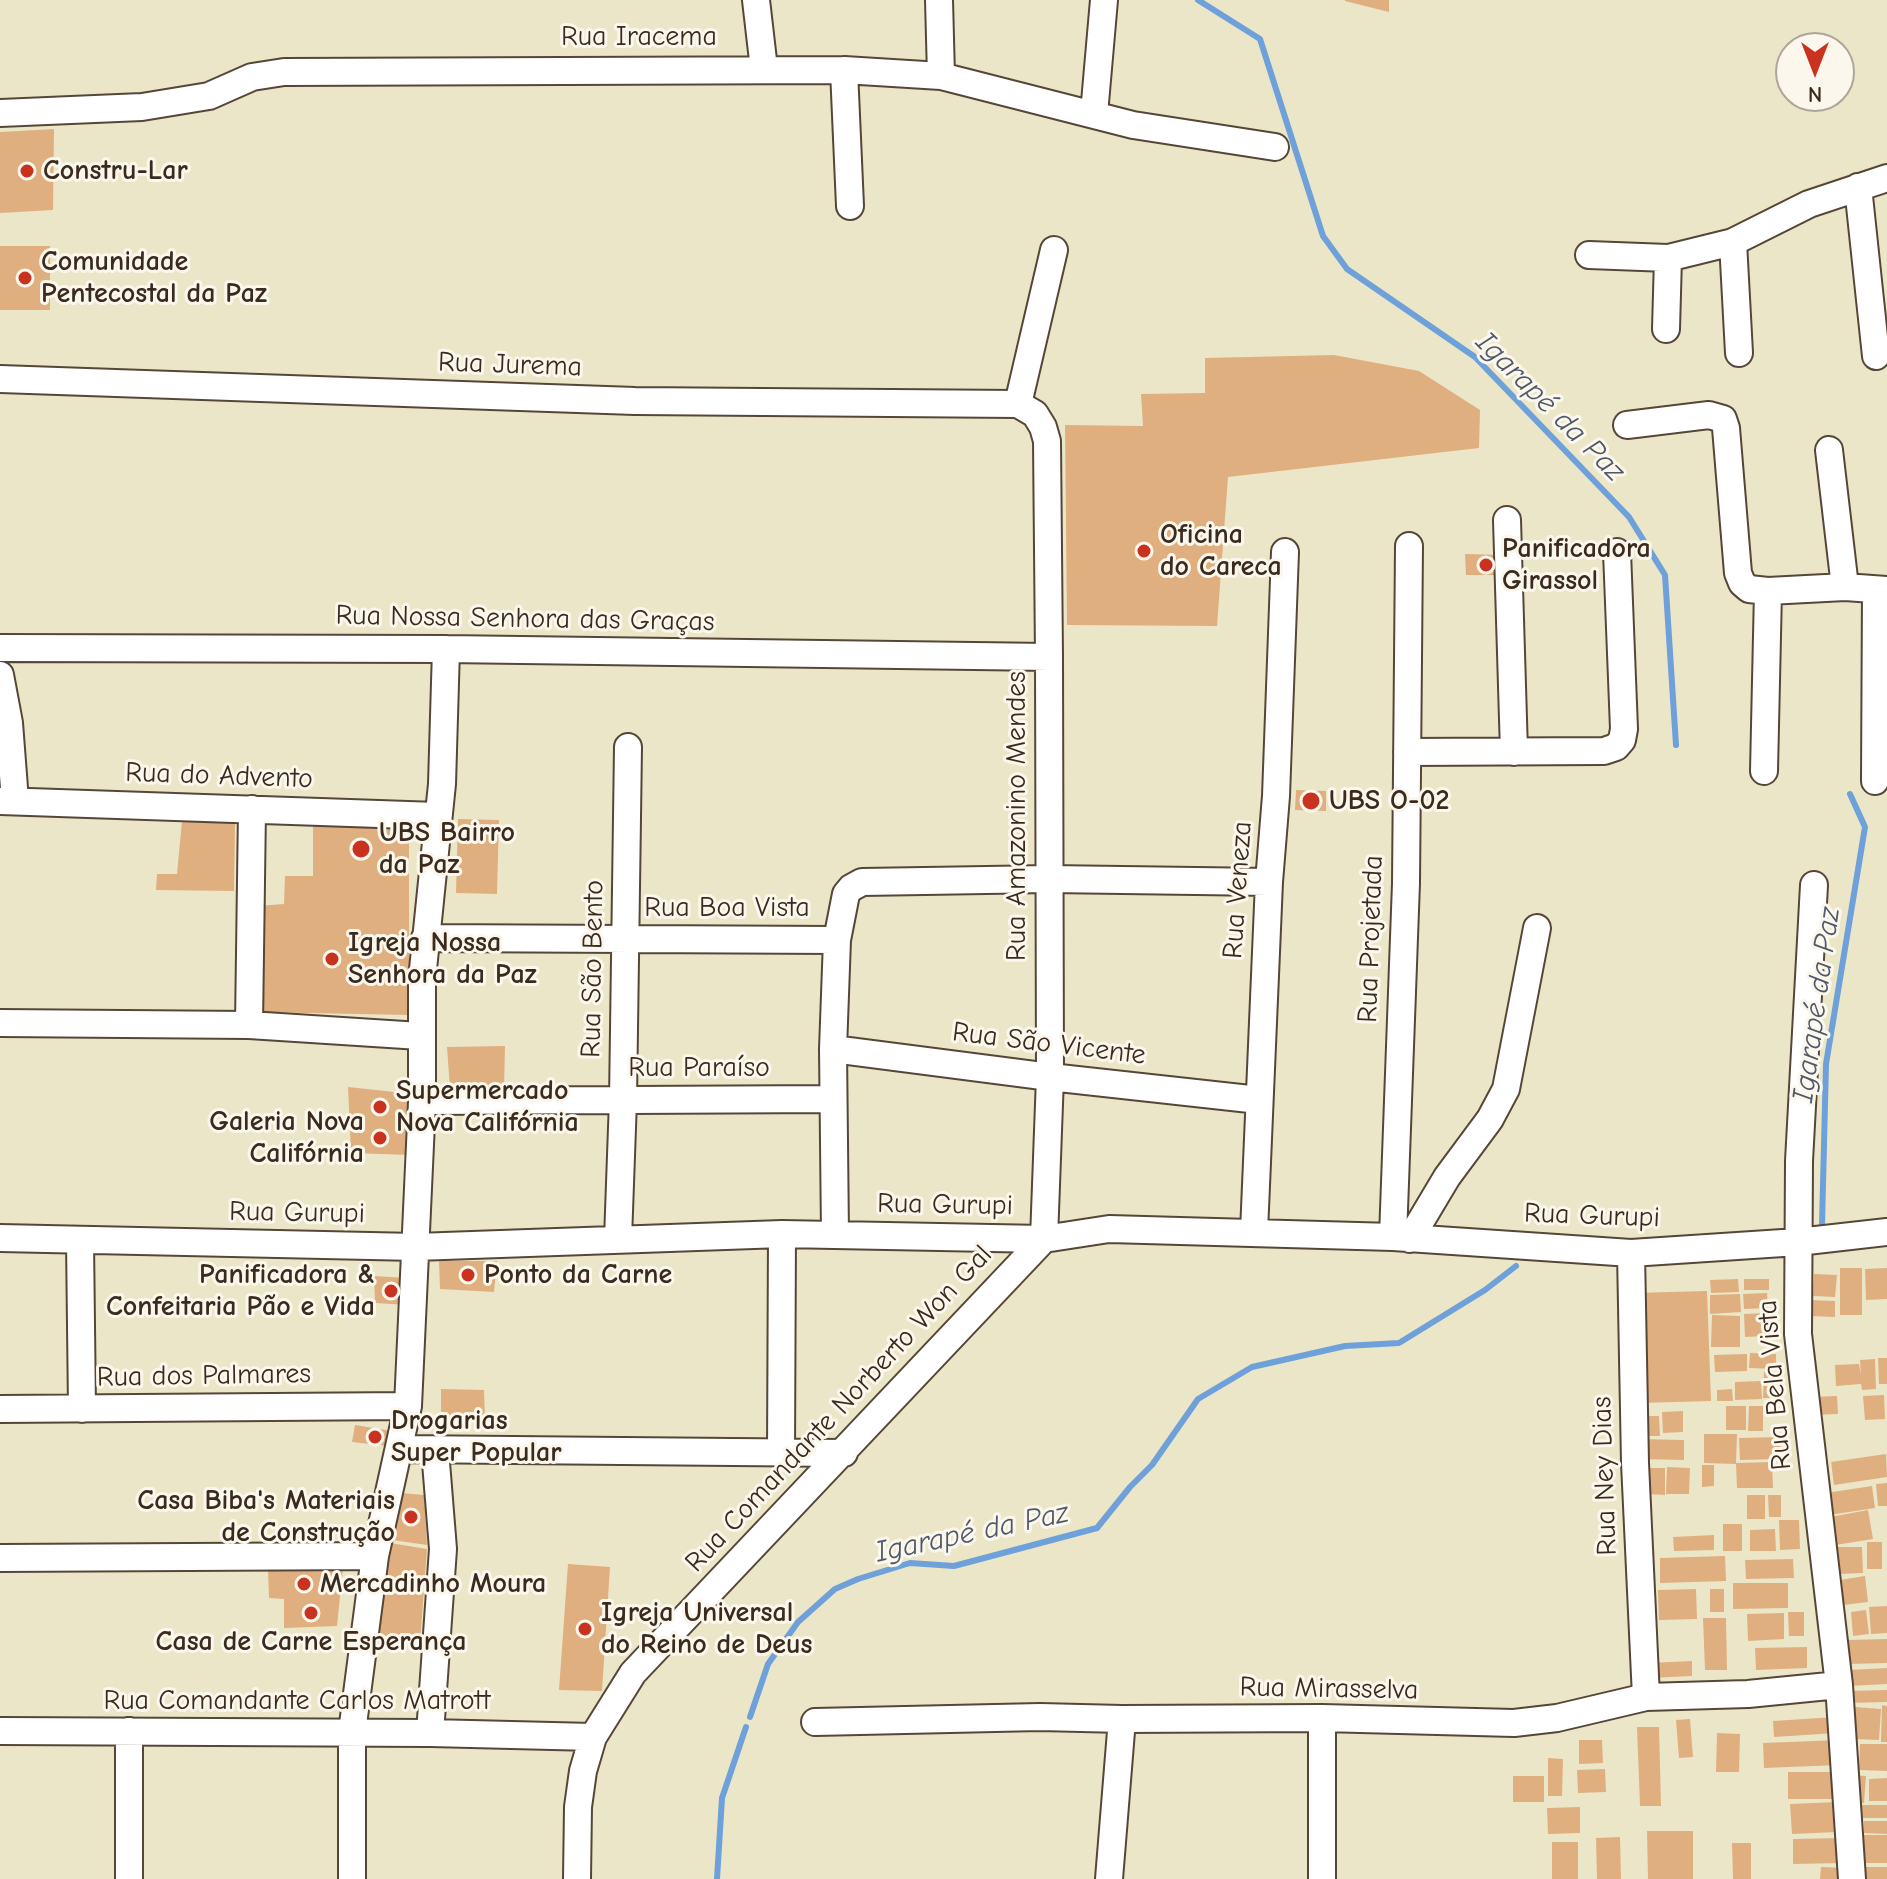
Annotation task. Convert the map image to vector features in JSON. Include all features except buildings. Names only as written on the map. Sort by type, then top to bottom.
[{"type":"street","points":[[756,0],[764,69]]},
{"type":"street","points":[[939,0],[941,76]]},
{"type":"street","points":[[1094,114],[1104,0]]},
{"type":"street","points":[[844,70],[850,206]]},
{"type":"street","name":"Rua Iracema","points":[[0,113],[142,107],[209,96],[252,77],[284,72],[844,70],[941,76],[1133,125],[1275,147]]},
{"type":"street","points":[[1589,255],[1668,258],[1733,242],[1809,204],[1887,178]]},
{"type":"street","points":[[1858,187],[1876,356]]},
{"type":"street","points":[[1733,242],[1739,353]]},
{"type":"street","points":[[1021,393],[1054,250]]},
{"type":"street","points":[[1666,329],[1668,258]]},
{"type":"street","name":"Rua Jurema","points":[[0,379],[635,401],[1021,393]]},
{"type":"street","name":"Rua Amazonino Mendes","points":[[1021,393],[1043,427],[1047,441],[1050,1077],[1044,1239]]},
{"type":"street","points":[[1627,425],[1709,415],[1723,419],[1738,573],[1749,589],[1845,587],[1882,590],[1875,781]]},
{"type":"street","points":[[1829,450],[1845,587]]},
{"type":"street","points":[[1507,520],[1514,752]]},
{"type":"street","name":"Rua Projetada","points":[[1402,1238],[1409,546]]},
{"type":"street","name":"Rua Veneza","points":[[1254,1232],[1285,552]]},
{"type":"street","points":[[1407,752],[1604,751],[1616,747],[1622,740],[1624,729],[1617,552]]},
{"type":"street","points":[[1764,771],[1768,591]]},
{"type":"street","name":"Rua Nossa Senhora das Graças","points":[[0,648],[446,649],[1049,657]]},
{"type":"street","points":[[352,1879],[352,1732],[375,1556],[401,1449],[408,1406],[422,1101],[420,1036],[425,938],[442,784],[446,649]]},
{"type":"street","points":[[0,675],[9,723],[7,801]]},
{"type":"street","name":"Rua São Bento","points":[[618,1239],[628,747]]},
{"type":"street","name":"Rua do Advento","points":[[7,801],[437,816]]},
{"type":"street","points":[[249,1025],[252,809]]},
{"type":"street","points":[[835,1235],[833,1049],[837,940],[846,894],[851,888],[862,882],[1049,879],[1269,882]]},
{"type":"street","name":"Rua Bela Vista","points":[[1814,885],[1799,1146],[1798,1334],[1839,1685],[1852,1879]]},
{"type":"street","points":[[1402,1238],[1490,1119],[1506,1089],[1537,928]]},
{"type":"street","name":"Rua Boa Vista","points":[[425,938],[837,940]]},
{"type":"street","points":[[0,1023],[249,1025],[420,1036]]},
{"type":"street","name":"Rua São Vicente","points":[[833,1049],[1259,1100]]},
{"type":"street","name":"Rua Paraíso","points":[[422,1101],[833,1099]]},
{"type":"street","name":"Rua Gurupi","points":[[0,1238],[416,1247],[782,1234],[1044,1239],[1109,1229],[1402,1238],[1631,1253],[1798,1242],[1887,1232]]},
{"type":"street","points":[[781,1454],[782,1234]]},
{"type":"street","name":"Rua Comandante Norberto Won Gal","points":[[577,1879],[578,1807],[583,1771],[593,1737],[633,1673],[1044,1239]]},
{"type":"street","points":[[80,1241],[82,1409]]},
{"type":"street","name":"Rua Ney Dias","points":[[1631,1253],[1635,1463],[1646,1697]]},
{"type":"street","name":"Rua dos Palmares","points":[[0,1409],[408,1406]]},
{"type":"street","points":[[401,1449],[844,1453]]},
{"type":"street","points":[[430,1733],[443,1549],[435,1450]]},
{"type":"street","points":[[0,1558],[375,1556]]},
{"type":"street","name":"Rua Mirasselva","points":[[815,1722],[1040,1717],[1322,1718],[1514,1723],[1557,1718],[1646,1697],[1748,1694],[1839,1685]]},
{"type":"street","points":[[1322,1718],[1322,1879]]},
{"type":"street","points":[[1109,1879],[1122,1719]]},
{"type":"street","name":"Rua Comandante Carlos Matrott","points":[[0,1731],[352,1732],[593,1737]]},
{"type":"street","points":[[129,1731],[129,1879]]},
{"type":"waterway","name":"Igarapé da Paz","points":[[1198,0],[1260,39],[1323,236],[1347,269],[1475,357],[1629,517],[1665,575],[1676,745]]},
{"type":"waterway","name":"Igarapé da Paz","points":[[1822,1225],[1826,1064],[1865,827],[1850,794]]},
{"type":"waterway","name":"Igarapé da Paz","points":[[750,1717],[768,1664],[798,1622],[835,1589],[910,1563],[954,1566],[1097,1528],[1152,1465],[1198,1399],[1252,1367],[1345,1346],[1399,1343],[1485,1290],[1516,1266]]},
{"type":"waterway","name":"Igarapé da Paz","points":[[717,1879],[722,1798],[746,1727]]},
{"type":"place","name":"Constru-Lar","points":[[27,171]]},
{"type":"place","name":"Comunidade Pentecostal da Paz","points":[[25,278]]},
{"type":"place","name":"Oficina do Careca","points":[[1144,551]]},
{"type":"place","name":"Panificadora Girassol","points":[[1486,565]]},
{"type":"place","name":"UBS O-02","points":[[1311,801]]},
{"type":"place","name":"UBS Bairro da Paz","points":[[361,849]]},
{"type":"place","name":"Igreja Nossa Senhora da Paz","points":[[332,959]]},
{"type":"place","name":"Supermercado Nova Califórnia","points":[[380,1107]]},
{"type":"place","name":"Galeria Nova Califórnia","points":[[380,1138]]},
{"type":"place","name":"Ponto da Carne","points":[[468,1275]]},
{"type":"place","name":"Panificadora & Confeitaria Pão e Vida","points":[[391,1291]]},
{"type":"place","name":"Drogarias Super Popular","points":[[375,1437]]},
{"type":"place","name":"Casa Biba's Materiais de Construção","points":[[411,1517]]},
{"type":"place","name":"Mercadinho Moura","points":[[304,1584]]},
{"type":"place","name":"Casa de Carne Esperança","points":[[311,1613]]},
{"type":"place","name":"Igreja Universal do Reino de Deus","points":[[585,1629]]}]
